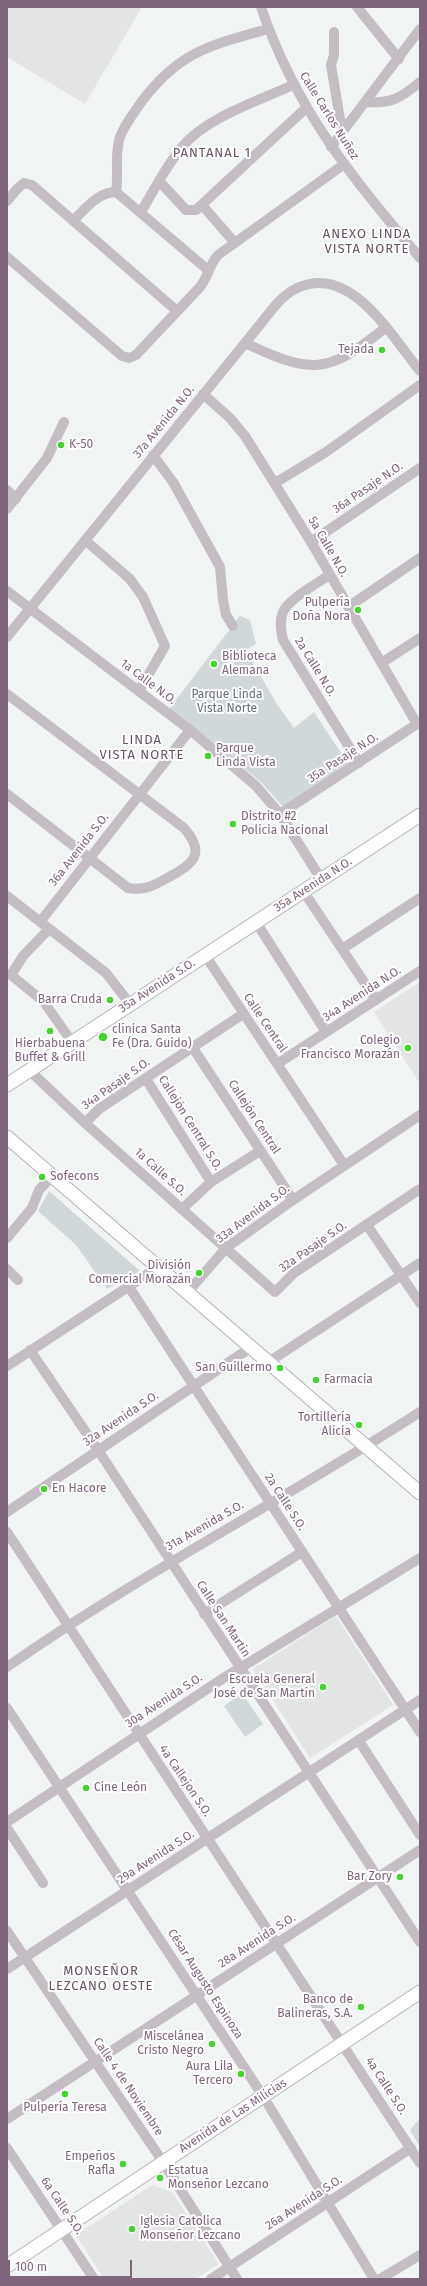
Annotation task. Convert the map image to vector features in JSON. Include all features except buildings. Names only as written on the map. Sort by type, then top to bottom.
[{"type":"main road","name":"35a Avenida N.O.","points":[[205,955],[304,892],[420,815]]},
{"type":"main road","name":"35a Avenida S.O.","points":[[29,1070],[205,955]]},
{"type":"main road","points":[[7,1077],[29,1070]]},
{"type":"main road","points":[[7,1085],[29,1070]]},
{"type":"main road","points":[[8,1138],[267,1363],[420,1493]]},
{"type":"main road","name":"Avenida de Las Milicias","points":[[7,2266],[420,1992]]},
{"type":"street","name":"Calle Carlos Nuñez","points":[[261,7],[268,29],[293,85],[306,108],[343,165],[420,258]]},
{"type":"street","points":[[357,7],[399,59]]},
{"type":"street","points":[[116,192],[116,155],[120,138],[127,122],[151,90],[176,64],[186,57],[224,42],[268,29]]},
{"type":"street","points":[[331,147],[399,59],[420,29]]},
{"type":"street","points":[[334,32],[334,54],[331,65],[340,119],[344,130]]},
{"type":"street","points":[[366,102],[383,104],[393,101],[420,82]]},
{"type":"street","points":[[141,212],[159,181],[182,147],[196,134],[212,122],[293,85]]},
{"type":"street","points":[[159,181],[186,210],[196,210],[306,108]]},
{"type":"street","points":[[7,257],[122,356],[128,358],[136,354],[200,287],[206,279],[208,270],[218,255],[343,165]]},
{"type":"street","points":[[7,201],[16,189],[24,183],[32,185],[177,311]]},
{"type":"street","points":[[73,221],[99,196],[107,192],[116,192],[208,270]]},
{"type":"street","points":[[202,205],[235,243]]},
{"type":"street","name":"37a Avenida N.O.","points":[[7,637],[245,343],[283,298],[296,288],[311,283],[325,283],[341,287],[367,305],[420,372]]},
{"type":"street","points":[[245,343],[275,357],[296,364],[313,366],[346,356],[385,328]]},
{"type":"street","points":[[275,483],[326,452],[420,385]]},
{"type":"street","name":"5a Calle N.O.","points":[[203,394],[230,418],[245,436],[311,542],[348,607],[419,723]]},
{"type":"street","points":[[7,509],[47,458],[64,422]]},
{"type":"street","points":[[153,455],[173,482],[220,566],[226,615],[233,626]]},
{"type":"street","name":"36a Pasaje N.O.","points":[[311,542],[420,468]]},
{"type":"street","points":[[7,490],[16,498]]},
{"type":"street","points":[[85,540],[130,579],[143,597],[165,646],[139,691]]},
{"type":"street","points":[[348,607],[420,558]]},
{"type":"street","name":"2a Calle N.O.","points":[[329,575],[294,600],[283,611],[280,626],[283,640],[359,763]]},
{"type":"street","name":"1a Calle N.O.","points":[[7,591],[190,730],[256,786],[280,814],[321,880]]},
{"type":"street","points":[[383,662],[420,638]]},
{"type":"street","points":[[7,694],[184,828],[193,838],[195,847],[194,860],[187,868],[151,887],[139,890],[128,888],[7,794]]},
{"type":"street","name":"35a Pasaje N.O.","points":[[280,814],[419,723]]},
{"type":"street","name":"36a Avenida S.O.","points":[[40,922],[190,730]]},
{"type":"street","points":[[304,892],[376,1000]]},
{"type":"street","points":[[7,896],[106,974],[130,1004]]},
{"type":"street","points":[[342,949],[420,898]]},
{"type":"street","points":[[256,922],[326,1032]]},
{"type":"street","points":[[49,929],[30,947],[11,974],[44,1002],[72,1042]]},
{"type":"street","name":"Calle Central","points":[[205,955],[344,1165]]},
{"type":"street","name":"34a Avenida N.O.","points":[[277,1064],[420,971]]},
{"type":"street","name":"34a Pasaje S.O.","points":[[85,1123],[99,1109],[243,1014]]},
{"type":"street","name":"Callejón Central","points":[[193,1048],[293,1200]]},
{"type":"street","name":"1a Calle S.O.","points":[[29,1070],[85,1123],[275,1292]]},
{"type":"street","name":"Callejón Central S.O.","points":[[146,1079],[211,1182]]},
{"type":"street","name":"33a Avenida S.O.","points":[[187,1293],[226,1248],[344,1165],[420,1115]]},
{"type":"street","points":[[182,1210],[211,1182],[260,1150]]},
{"type":"street","points":[[7,1238],[32,1208],[39,1190],[52,1176]]},
{"type":"street","name":"32a Pasaje S.O.","points":[[275,1292],[294,1274],[420,1189]]},
{"type":"street","points":[[367,1225],[420,1303]]},
{"type":"street","points":[[267,1363],[420,1263]]},
{"type":"street","points":[[7,1366],[157,1268]]},
{"type":"street","points":[[7,1269],[18,1280]]},
{"type":"street","name":"2a Calle S.O.","points":[[128,1287],[420,1732]]},
{"type":"street","name":"32a Avenida S.O.","points":[[7,1512],[250,1348]]},
{"type":"street","name":"Calle San Martin","points":[[30,1350],[98,1450],[169,1561],[420,1942]]},
{"type":"street","name":"31a Avenida S.O.","points":[[7,1667],[169,1561],[366,1447],[420,1412]]},
{"type":"street","name":"4a Callejon S.O.","points":[[7,1532],[343,2043]]},
{"type":"street","points":[[204,1614],[302,1552]]},
{"type":"street","name":"30a Avenida S.O.","points":[[7,1822],[138,1733],[240,1668],[420,1558]]},
{"type":"street","name":"29a Avenida S.O.","points":[[7,1969],[420,1700]]},
{"type":"street","name":"César Augusto Espinoza","points":[[7,1708],[263,2096],[329,2202],[374,2279]]},
{"type":"street","points":[[358,1740],[420,1835]]},
{"type":"street","points":[[7,1828],[44,1883]]},
{"type":"street","name":"28a Avenida S.O.","points":[[7,2119],[420,1850]]},
{"type":"street","name":"Calle 4 de Noviembre","points":[[7,1931],[163,2162],[237,2279]]},
{"type":"street","name":"4a Calle S.O.","points":[[343,2043],[420,2163]]},
{"type":"street","name":"6a Calle S.O.","points":[[7,2148],[94,2279]]},
{"type":"street","name":"26a Avenida S.O.","points":[[211,2279],[411,2148]]},
{"type":"street","points":[[380,2279],[420,2254]]},
{"type":"shaded area","points":[[7,7],[142,7],[85,104],[7,57]]},
{"type":"shaded area","name":"Colegio Francisco Morazán","points":[[420,982],[420,1084],[374,1012]]},
{"type":"shaded area","name":"Escuela General José de San Martín","points":[[336,1616],[393,1705],[310,1758],[253,1669]]},
{"type":"shaded area","points":[[152,2185],[172,2192],[219,2264],[195,2279],[104,2279],[76,2235]]},
{"type":"green space","name":"Parque Linda Vista Norte","points":[[240,616],[250,620],[256,644],[246,650],[276,703],[294,728],[314,712],[349,765],[284,808],[261,782],[169,709]]},
{"type":"green space","points":[[49,1191],[140,1271],[107,1289],[76,1245],[38,1211]]},
{"type":"green space","points":[[242,1693],[263,1724],[245,1737],[224,1706]]},
{"type":"green space","points":[[420,2118],[420,2147],[410,2130]]},
{"type":"place","name":"Tejada","points":[[382,350]]},
{"type":"place","name":"K-50","points":[[61,445]]},
{"type":"place","name":"Pulpería Doña Nora","points":[[358,610]]},
{"type":"place","name":"Biblioteca Alemana","points":[[214,664]]},
{"type":"place","name":"Parque Linda Vista","points":[[208,756]]},
{"type":"place","name":"Distrito #2 Policia Nacional","points":[[233,824]]},
{"type":"place","name":"Barra Cruda","points":[[110,1000]]},
{"type":"place","name":"Hierbabuena Buffet & Grill","points":[[50,1031]]},
{"type":"place","name":"clínica Santa Fe (Dra. Guido)","points":[[103,1037]]},
{"type":"place","name":"Colegio Francisco Morazán","points":[[408,1048]]},
{"type":"place","name":"Sofecons","points":[[42,1177]]},
{"type":"place","name":"División Comercial Morazán","points":[[199,1273]]},
{"type":"place","name":"San Guillermo","points":[[280,1368]]},
{"type":"place","name":"Farmacia","points":[[316,1380]]},
{"type":"place","name":"Tortillería Alicia","points":[[359,1425]]},
{"type":"place","name":"En Hacore","points":[[44,1489]]},
{"type":"place","name":"Escuela General José de San Martín","points":[[323,1687]]},
{"type":"place","name":"Cine León","points":[[86,1788]]},
{"type":"place","name":"Bar Zory","points":[[400,1877]]},
{"type":"place","name":"Banco de Balineras, S.A.","points":[[361,2007]]},
{"type":"place","name":"Miscelánea Cristo Negro","points":[[212,2044]]},
{"type":"place","name":"Aura Lila Tercero","points":[[241,2074]]},
{"type":"place","name":"Pulpería Teresa","points":[[65,2094]]},
{"type":"place","name":"Empeños Rafla","points":[[123,2164]]},
{"type":"place","name":"Estatua Monseñor Lezcano","points":[[160,2178]]},
{"type":"place","name":"Iglesia Catolica Monseñor Lezcano","points":[[132,2229]]},
{"type":"district","name":"PANTANAL 1","points":[[212,153]]},
{"type":"district","name":"ANEXO LINDA VISTA NORTE","points":[[367,242]]},
{"type":"district","name":"LINDA VISTA NORTE","points":[[142,748]]},
{"type":"district","name":"MONSEÑOR LEZCANO OESTE","points":[[101,1978]]}]
